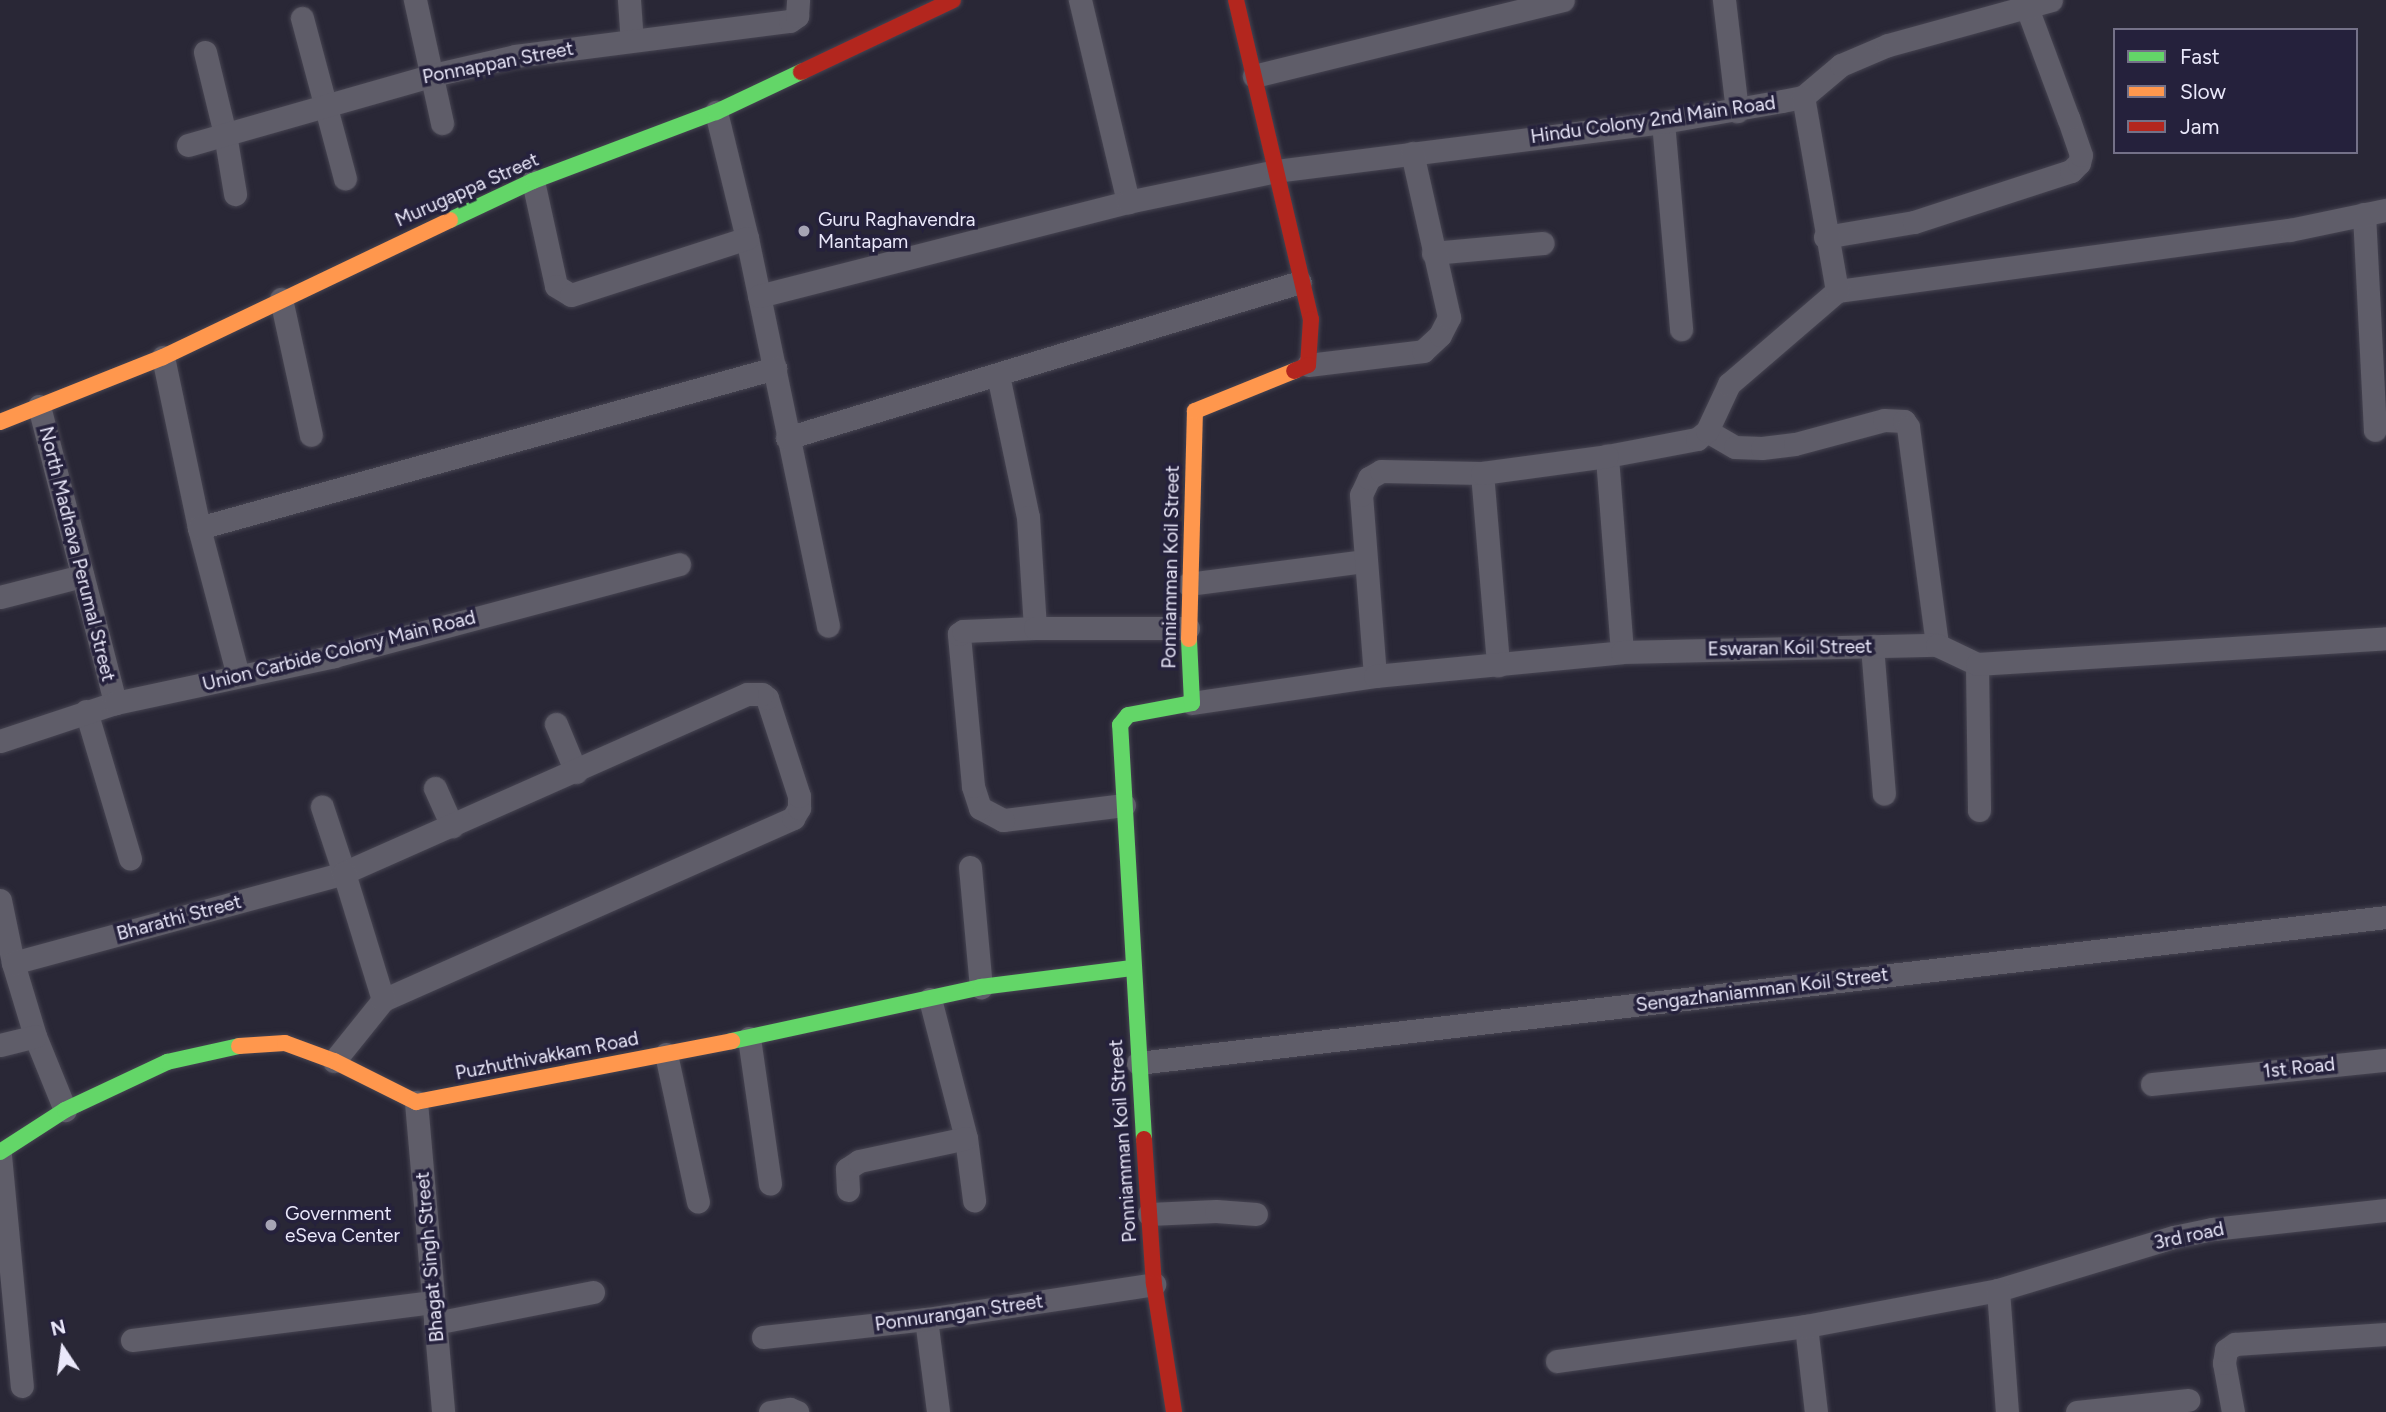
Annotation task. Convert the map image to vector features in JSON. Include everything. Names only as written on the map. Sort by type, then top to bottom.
[{"type":"street","points":[[415,0],[442,123]]},
{"type":"street","points":[[629,0],[632,39]]},
{"type":"street","name":"Ponnappan Street","points":[[188,145],[433,75],[515,56],[790,21],[797,16],[798,0]]},
{"type":"street","name":"Murugappa Street","points":[[0,422],[163,357],[533,181],[716,112],[927,5],[953,0]]},
{"type":"street","points":[[1080,0],[1128,202]]},
{"type":"street","points":[[1236,0],[1300,282],[1311,319],[1308,365],[1423,351],[1440,335],[1449,317],[1412,153]]},
{"type":"street","points":[[1254,76],[1563,0]]},
{"type":"street","points":[[1724,0],[1737,111]]},
{"type":"street","name":"Hindu Colony 2nd Main Road","points":[[759,296],[1128,202],[1276,171],[1663,122],[1737,111],[1803,97],[1841,65],[1888,45],[2025,3],[2051,0]]},
{"type":"street","points":[[1825,237],[1914,222],[2071,171],[2079,163],[2081,155],[2025,3]]},
{"type":"street","points":[[302,18],[345,178]]},
{"type":"street","points":[[205,52],[225,134],[235,194]]},
{"type":"street","points":[[1803,97],[1825,237],[1837,291]]},
{"type":"street","points":[[716,112],[747,238],[828,626]]},
{"type":"street","points":[[1663,122],[1681,329]]},
{"type":"street","points":[[533,181],[556,286],[571,295],[747,238]]},
{"type":"street","points":[[1375,676],[1361,495],[1370,478],[1381,471],[1482,472],[1607,456],[1697,439],[1707,431],[1729,384],[1837,291],[2290,230],[2375,212],[2375,430]]},
{"type":"street","points":[[1433,253],[1543,243]]},
{"type":"street","points":[[787,438],[1300,282]]},
{"type":"street","points":[[281,299],[311,435]]},
{"type":"street","points":[[163,357],[199,528],[238,676]]},
{"type":"street","name":"Ponniamman Koil Street","points":[[1174,1412],[1154,1283],[1132,968],[1122,720],[1128,715],[1192,703],[1188,584],[1195,411],[1308,365]]},
{"type":"street","points":[[199,528],[775,368]]},
{"type":"street","points":[[998,375],[1028,517],[1035,628]]},
{"type":"street","name":"North Madhava Perumal Street","points":[[39,406],[115,703]]},
{"type":"street","points":[[1707,431],[1735,447],[1762,448],[1795,444],[1884,420],[1904,421],[1908,427],[1937,645]]},
{"type":"street","points":[[1607,456],[1622,652]]},
{"type":"street","points":[[1482,472],[1498,665]]},
{"type":"street","points":[[1188,584],[1366,561]]},
{"type":"street","name":"Union Carbide Colony Main Road","points":[[0,741],[115,703],[334,656],[679,564]]},
{"type":"street","points":[[0,597],[82,576]]},
{"type":"street","points":[[1124,805],[1003,820],[980,808],[974,797],[959,634],[962,631],[1035,628],[1188,628]]},
{"type":"street","name":"Eswaran Koil Street","points":[[1192,703],[1375,676],[1622,652],[1937,645],[1977,664],[2386,638]]},
{"type":"street","points":[[1871,646],[1884,794]]},
{"type":"street","points":[[1977,664],[1979,810]]},
{"type":"street","name":"Bharathi Street","points":[[13,963],[344,873],[747,694],[762,694],[767,698],[799,796],[799,808],[793,818],[383,1000]]},
{"type":"street","points":[[86,711],[130,859]]},
{"type":"street","points":[[556,724],[576,772]]},
{"type":"street","points":[[435,789],[452,826]]},
{"type":"street","points":[[321,807],[383,1000],[334,1061]]},
{"type":"street","points":[[970,867],[981,987]]},
{"type":"street","points":[[0,900],[13,963],[35,1036],[65,1110]]},
{"type":"street","name":"Sengazhaniamman Koil Street","points":[[1138,1063],[2386,917]]},
{"type":"street","name":"Puzhuthivakkam Road","points":[[416,1102],[749,1038],[981,987],[1132,968]]},
{"type":"street","points":[[930,999],[966,1138],[974,1200]]},
{"type":"street","points":[[0,1045],[35,1036]]},
{"type":"street","points":[[749,1038],[770,1184]]},
{"type":"street","points":[[22,1386],[0,1154],[65,1110],[167,1062],[254,1043],[285,1043],[334,1061],[416,1102]]},
{"type":"street","points":[[666,1054],[698,1202]]},
{"type":"street","name":"1st Road","points":[[2152,1084],[2386,1060]]},
{"type":"street","name":"Bhagat Singh Street","points":[[416,1102],[443,1412]]},
{"type":"street","points":[[848,1189],[848,1169],[859,1161],[966,1138]]},
{"type":"street","name":"3rd road","points":[[1557,1361],[1805,1326],[1998,1290],[2200,1232],[2386,1210]]},
{"type":"street","points":[[1149,1214],[1216,1211],[1256,1214]]},
{"type":"street","name":"Ponnurangan Street","points":[[763,1337],[926,1319],[1154,1283]]},
{"type":"street","points":[[1998,1290],[2007,1412]]},
{"type":"street","points":[[132,1340],[434,1312],[593,1292]]},
{"type":"street","points":[[926,1319],[938,1412]]},
{"type":"street","points":[[1805,1326],[1816,1412]]},
{"type":"street","points":[[2233,1412],[2224,1363],[2226,1350],[2235,1344],[2386,1334]]},
{"type":"street","points":[[2077,1412],[2188,1400]]},
{"type":"street","points":[[770,1412],[790,1409],[797,1412]]},
{"type":"traffic: fast","points":[[450,220],[533,181],[716,112],[801,72]]},
{"type":"traffic: fast","points":[[1144,1139],[1120,725],[1128,715],[1192,703],[1189,639]]},
{"type":"traffic: fast","points":[[732,1041],[981,987],[1132,968]]},
{"type":"traffic: fast","points":[[0,1152],[65,1110],[167,1062],[239,1046]]},
{"type":"traffic: slow","points":[[0,422],[163,357],[450,220]]},
{"type":"traffic: slow","points":[[1189,639],[1195,411],[1294,371]]},
{"type":"traffic: slow","points":[[239,1046],[285,1043],[334,1061],[416,1102],[732,1041]]},
{"type":"traffic: jam","points":[[801,72],[953,0]]},
{"type":"traffic: jam","points":[[1236,0],[1311,319],[1308,365],[1294,371]]},
{"type":"traffic: jam","points":[[1144,1139],[1154,1284],[1174,1412]]},
{"type":"place","name":"Guru Raghavendra Mantapam","points":[[804,231]]},
{"type":"place","name":"Government eSeva Center","points":[[271,1225]]}]
